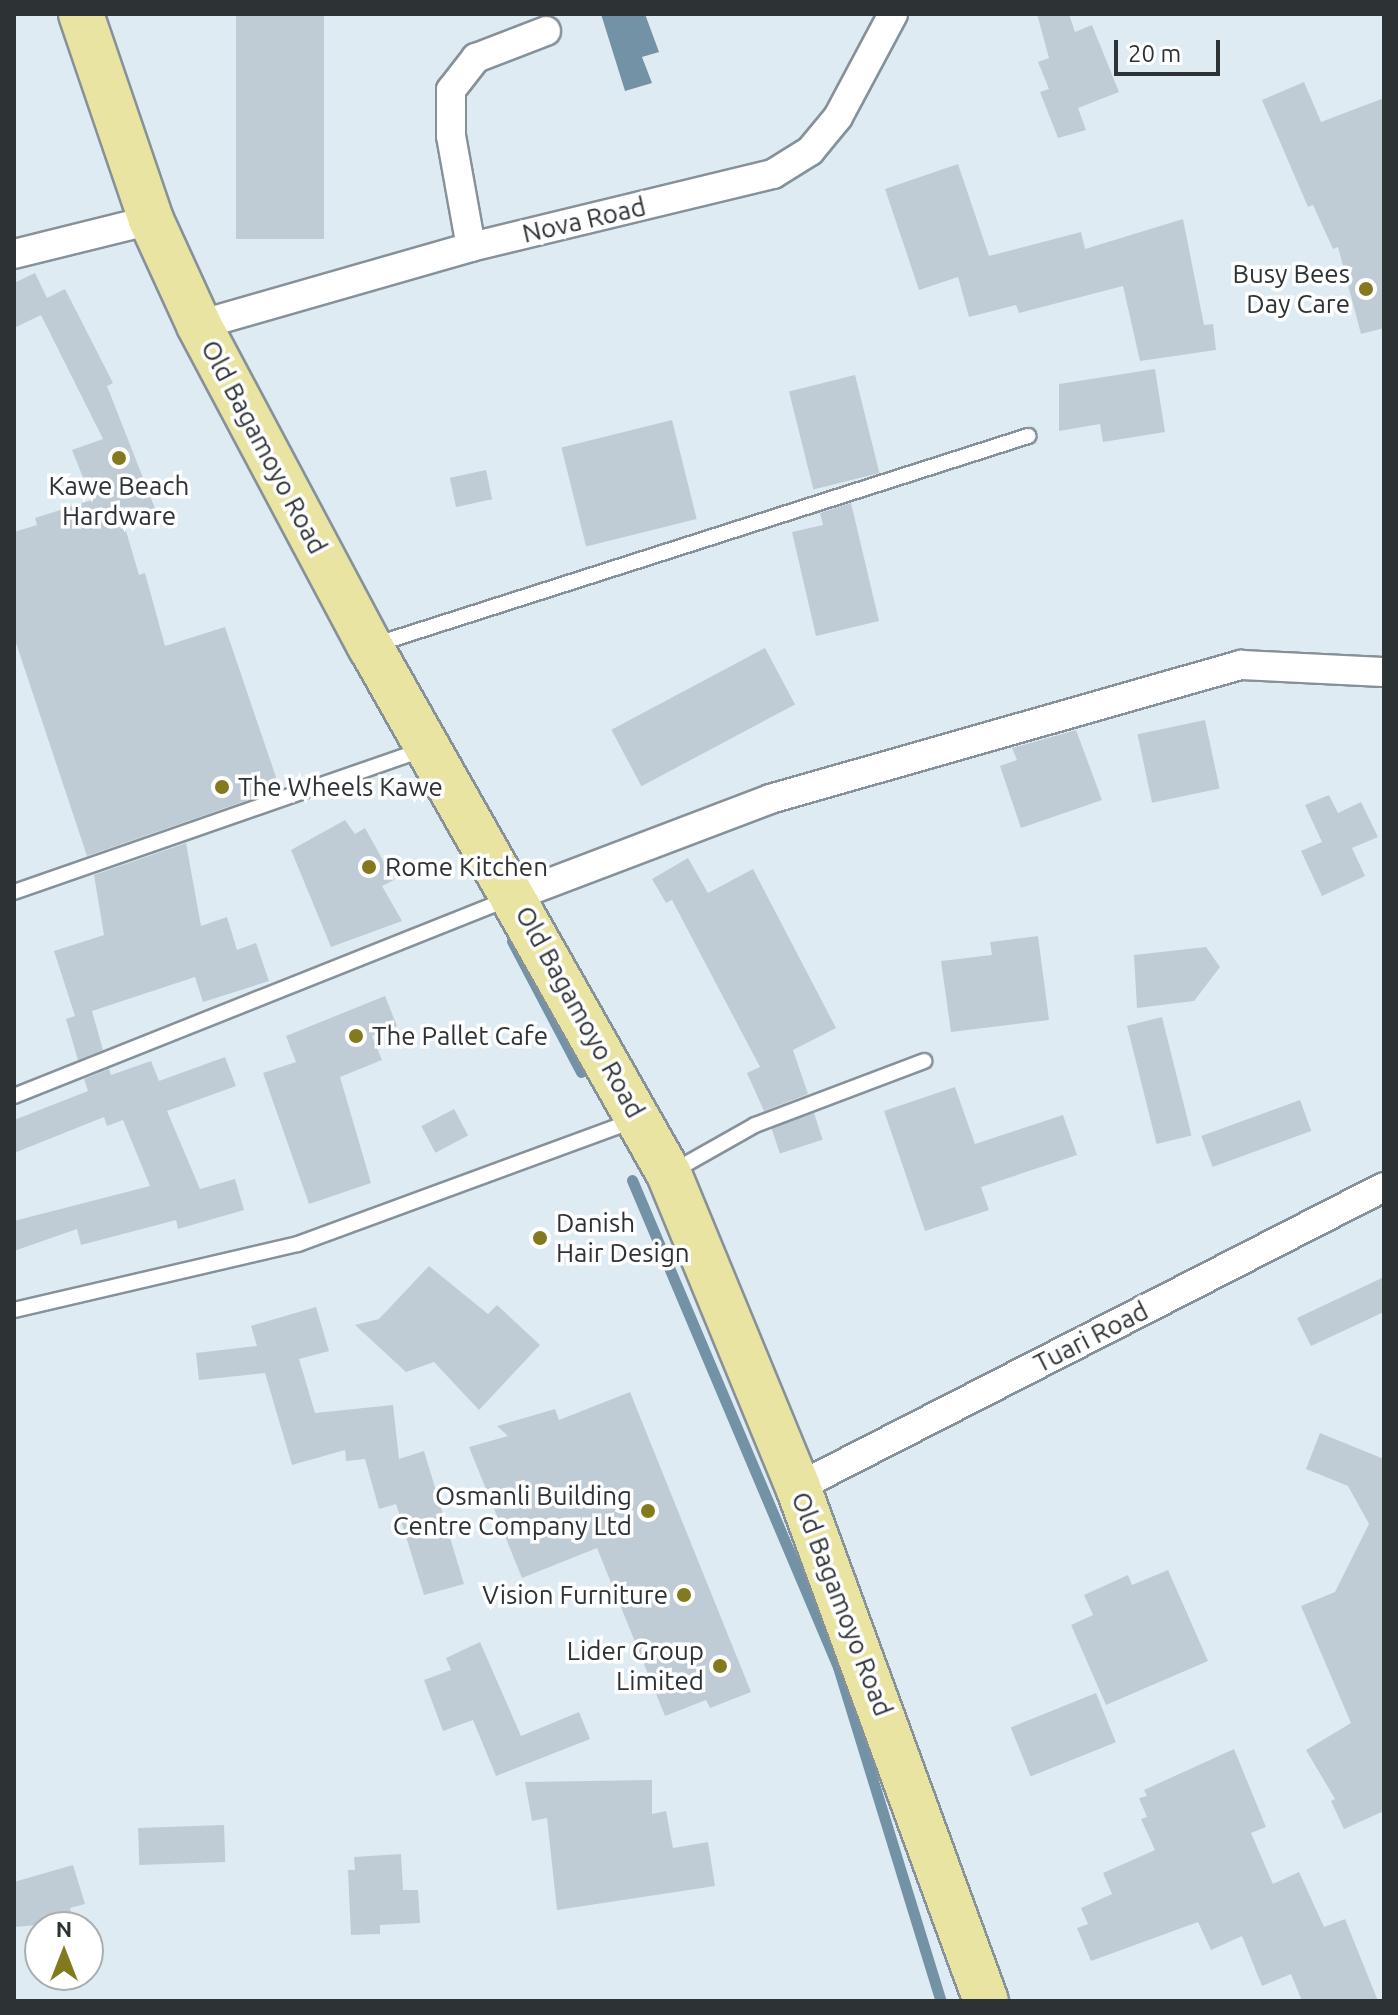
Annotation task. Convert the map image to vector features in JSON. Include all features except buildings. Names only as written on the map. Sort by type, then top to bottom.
[{"type":"main road","name":"Old Bagamoyo Road","points":[[81,14],[151,220],[199,325],[370,646],[641,1118],[669,1174],[798,1487],[986,2001]]},
{"type":"street","name":"Nova Road","points":[[199,325],[471,247],[773,174],[810,151],[838,117],[893,14]]},
{"type":"street","points":[[471,247],[451,136],[451,90],[476,58],[546,31]]},
{"type":"street","points":[[14,254],[151,220]]},
{"type":"street","points":[[515,896],[770,799],[1241,665],[1384,672]]},
{"type":"street","name":"Tuari Road","points":[[798,1487],[1384,1187]]},
{"type":"lane","points":[[370,646],[1028,436]]},
{"type":"lane","points":[[14,892],[427,748]]},
{"type":"lane","points":[[14,1096],[515,896]]},
{"type":"lane","points":[[669,1174],[755,1125],[924,1061]]},
{"type":"lane","points":[[14,1310],[298,1244],[641,1118]]},
{"type":"water","points":[[601,14],[645,14],[659,52],[642,57],[652,83],[625,91]]},
{"type":"waterway","points":[[512,941],[581,1072]]},
{"type":"waterway","points":[[632,1180],[838,1667],[941,2001]]},
{"type":"place","name":"Busy Bees Day Care","points":[[1366,289]]},
{"type":"place","name":"Kawe Beach Hardware","points":[[119,458]]},
{"type":"place","name":"The Wheels Kawe","points":[[222,787]]},
{"type":"place","name":"Rome Kitchen","points":[[369,867]]},
{"type":"place","name":"The Pallet Cafe","points":[[356,1036]]},
{"type":"place","name":"Danish Hair Design","points":[[540,1238]]},
{"type":"place","name":"Osmanli Building Centre Company Ltd","points":[[648,1511]]},
{"type":"place","name":"Vision Furniture","points":[[684,1595]]},
{"type":"place","name":"Lider Group Limited","points":[[720,1666]]}]
